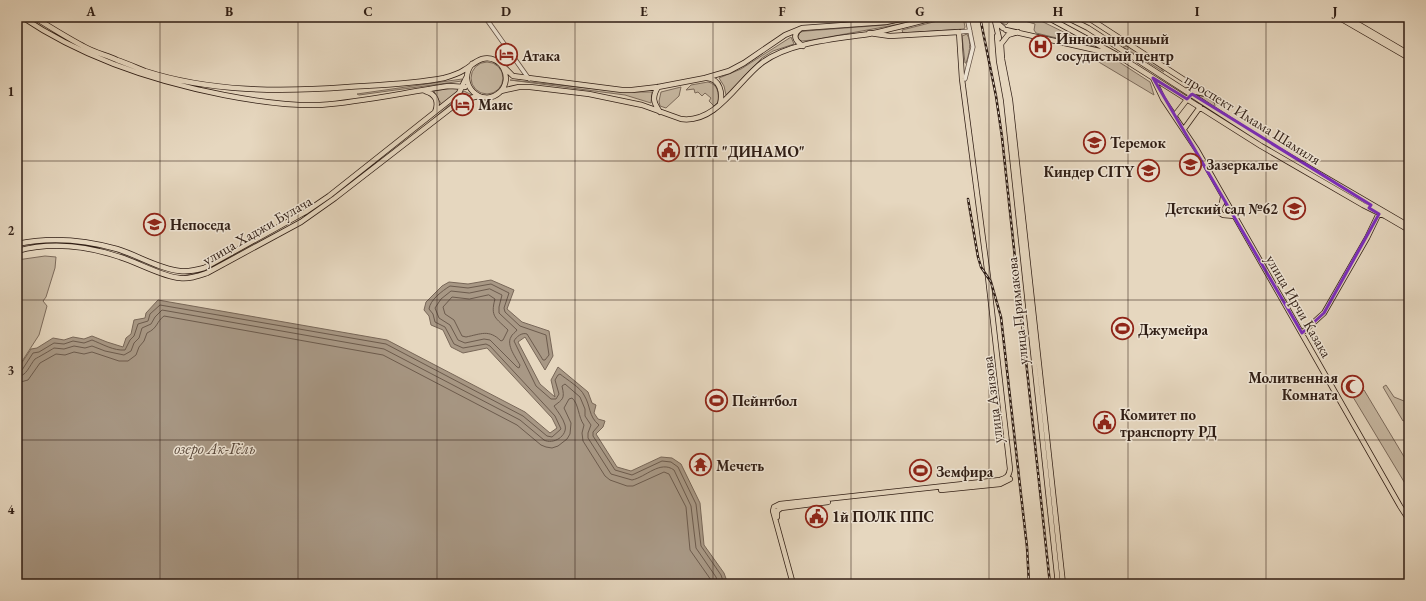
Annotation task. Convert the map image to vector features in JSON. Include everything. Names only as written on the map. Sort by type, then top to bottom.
[{"type":"main road","points":[[22,17],[75,48],[116,66],[161,81],[232,97],[268,103],[318,105],[348,102],[449,86],[463,86],[470,88],[479,96],[485,97],[492,96],[501,91],[519,87],[556,90],[626,101],[688,120],[709,112],[720,104],[762,62],[778,53],[803,46],[869,34],[937,17]]},
{"type":"main road","points":[[34,17],[84,47],[145,71],[207,84],[258,89],[302,90],[382,85],[444,78],[463,71],[478,60],[487,58],[495,60],[513,76],[622,90],[658,87],[705,78],[729,71],[744,63],[785,35],[802,28],[886,22],[909,17]]},
{"type":"main road","name":"проспект Имама Шамиля","points":[[1047,17],[1117,55],[1261,146],[1370,207],[1409,226]]},
{"type":"main road","name":"проспект Имама Шамиля","points":[[1066,17],[1088,28],[1117,48],[1370,207]]},
{"type":"main road","points":[[1087,17],[1218,102]]},
{"type":"main road","points":[[1338,17],[1409,58]]},
{"type":"main road","points":[[1346,17],[1409,54]]},
{"type":"main road","points":[[995,19],[1005,33]]},
{"type":"main road","points":[[995,19],[997,34],[1001,39],[1005,33]]},
{"type":"main road","points":[[1088,28],[1097,23]]},
{"type":"main road","points":[[802,28],[797,32],[795,39],[803,46]]},
{"type":"main road","points":[[888,29],[890,36]]},
{"type":"main road","points":[[869,34],[890,36],[959,32]]},
{"type":"main road","name":"улица Азизова","points":[[794,584],[776,514],[776,511],[781,508],[1000,484],[1009,480],[1012,476],[1013,469],[991,282],[959,32]]},
{"type":"main road","name":"проспект Имама Шамиля","points":[[1005,33],[1018,32],[1117,55]]},
{"type":"main road","points":[[997,34],[1005,33]]},
{"type":"main road","name":"улица Примакова","points":[[1005,33],[1001,44],[1002,59],[1010,100],[1063,584]]},
{"type":"main road","name":"улица Примакова","points":[[997,34],[999,61],[1006,100],[1058,584]]},
{"type":"main road","points":[[1117,48],[1129,44]]},
{"type":"main road","points":[[1098,51],[1101,51],[1102,46]]},
{"type":"main road","points":[[463,86],[472,64]]},
{"type":"main road","points":[[501,65],[505,70],[506,78],[505,85],[501,91]]},
{"type":"main road","points":[[1162,66],[1169,80]]},
{"type":"main road","points":[[468,72],[467,80],[470,88]]},
{"type":"main road","points":[[705,78],[713,80],[718,84],[722,93],[720,104]]},
{"type":"main road","points":[[1153,78],[1164,99],[1184,129],[1223,195],[1219,212],[1221,214],[1235,216]]},
{"type":"main road","name":"улица Хаджи Булача","points":[[17,244],[34,241],[76,241],[117,249],[169,269],[194,271],[204,268],[292,220],[329,196],[459,93],[463,86]]},
{"type":"main road","points":[[658,87],[654,94],[654,102],[660,112]]},
{"type":"main road","points":[[1182,89],[1206,94]]},
{"type":"main road","points":[[421,91],[430,92],[435,97],[437,105],[435,112]]},
{"type":"main road","points":[[1175,115],[1187,98],[1192,94]]},
{"type":"main road","name":"улица Хаджи Булача","points":[[17,251],[42,246],[71,247],[119,257],[180,278],[193,278],[207,273],[301,222],[354,184],[460,102],[470,97],[479,96]]},
{"type":"main road","points":[[1184,129],[1200,107]]},
{"type":"main road","points":[[426,120],[430,125]]},
{"type":"main road","points":[[350,179],[354,184]]},
{"type":"main road","name":"улица Ирчи Казака","points":[[1223,195],[1337,398],[1409,520]]},
{"type":"main road","points":[[1220,205],[1225,204],[1229,207],[1229,212],[1225,215]]},
{"type":"main road","points":[[1302,334],[1324,313],[1367,238],[1380,212]]},
{"type":"main road","name":"проспект Имама Шамиля","points":[[1380,212],[1409,230]]},
{"type":"main road","points":[[158,271],[159,265]]},
{"type":"street","points":[[485,17],[529,78]]},
{"type":"street","name":"улица Азизова","points":[[964,79],[973,47],[967,17]]},
{"type":"street","points":[[959,32],[970,31]]},
{"type":"highlighted area","points":[[1153,78],[1187,99],[1192,94],[1371,205],[1369,208],[1379,214],[1324,313],[1302,333]]},
{"type":"shaded area","points":[[920,17],[928,17],[906,23],[812,40],[802,41],[799,40],[798,37],[800,32],[806,31],[885,25]]},
{"type":"shaded area","points":[[953,17],[963,17],[964,29],[903,33],[902,30]]},
{"type":"shaded area","points":[[998,17],[1010,17],[1006,25],[1000,22]]},
{"type":"shaded area","points":[[1011,17],[1033,17],[1094,47],[1036,33],[1034,30],[1035,24]]},
{"type":"shaded area","points":[[967,34],[969,37],[970,48],[965,63],[962,36]]},
{"type":"shaded area","points":[[791,37],[794,44],[773,51],[762,58],[726,95],[724,86],[719,78],[741,69]]},
{"type":"shaded area","points":[[1128,46],[1161,68],[1164,72],[1123,47]]},
{"type":"shaded area","points":[[1092,58],[1116,60],[1150,82],[1154,95]]},
{"type":"shaded area","points":[[487,62],[493,63],[500,69],[503,78],[502,84],[496,91],[487,94],[481,93],[474,87],[471,78],[472,72],[478,65]]},
{"type":"shaded area","points":[[462,79],[462,81],[359,95],[357,94]]},
{"type":"shaded area","points":[[510,80],[625,92],[652,92],[651,103],[625,95]]},
{"type":"shaded area","points":[[708,82],[716,87],[718,93],[718,102],[714,106],[709,101],[711,98],[705,93],[702,96],[698,92],[695,93],[694,89],[686,90],[691,85]]},
{"type":"shaded area","points":[[681,87],[679,96],[666,108],[660,106],[659,101],[661,92]]},
{"type":"shaded area","points":[[453,88],[459,89],[442,105],[434,91]]},
{"type":"shaded area","points":[[464,91],[472,95],[461,99],[431,121],[459,97]]},
{"type":"shaded area","points":[[1197,95],[1214,101],[1215,106],[1214,107]]},
{"type":"shaded area","points":[[45,256],[56,257],[55,268],[46,297],[43,301],[47,306],[39,335],[17,369],[17,260]]},
{"type":"shaded area","name":"Джумейра","points":[[1125,324],[1128,330],[1119,335],[1115,329]]},
{"type":"shaded area","points":[[1386,385],[1394,397],[1409,403],[1409,418],[1403,421],[1383,387]]},
{"type":"shaded area","points":[[1364,390],[1409,465],[1409,490],[1353,397]]},
{"type":"water","name":"озеро Ак-Гёль","points":[[491,280],[514,290],[507,309],[522,322],[549,331],[553,356],[545,370],[525,337],[518,342],[540,384],[555,397],[551,380],[558,367],[588,392],[592,403],[596,405],[594,413],[598,419],[605,421],[603,427],[596,434],[617,467],[631,471],[661,457],[672,458],[681,464],[700,503],[704,545],[724,573],[728,584],[17,584],[17,370],[31,349],[37,348],[53,338],[64,340],[73,337],[84,339],[92,336],[123,347],[126,338],[131,334],[134,320],[145,318],[146,313],[158,300],[387,340],[525,412],[550,433],[557,428],[552,418],[487,348],[463,353],[451,347],[443,330],[431,325],[429,316],[424,310],[426,302],[442,286],[449,282],[468,284]]},
{"type":"railway","points":[[980,17],[996,96],[1002,137],[1050,584]]},
{"type":"railway","points":[[968,199],[978,257],[981,267],[991,282],[1001,317],[1027,547],[1029,584]]},
{"type":"place","name":"Инновационный сосудистый центр","points":[[1041,47]]},
{"type":"place","name":"Атака","points":[[506,55]]},
{"type":"place","name":"Маис","points":[[463,104]]},
{"type":"place","name":"Теремок","points":[[1095,142]]},
{"type":"place","name":"ПТП \"ДИНАМО\"","points":[[669,151]]},
{"type":"place","name":"Зазеркалье","points":[[1190,164]]},
{"type":"place","name":"Киндер CITY","points":[[1149,171]]},
{"type":"place","name":"Детский сад №62","points":[[1294,208]]},
{"type":"place","name":"Непоседа","points":[[154,224]]},
{"type":"place","name":"Джумейра","points":[[1122,329]]},
{"type":"place","name":"Молитвенная Комната","points":[[1353,386]]},
{"type":"place","name":"Пейнтбол","points":[[716,400]]},
{"type":"place","name":"Комитет по транспорту РД","points":[[1104,423]]},
{"type":"place","name":"Мечеть","points":[[701,465]]},
{"type":"place","name":"Земфира","points":[[921,471]]},
{"type":"place","name":"1й ПОЛК ППС","points":[[817,516]]}]
